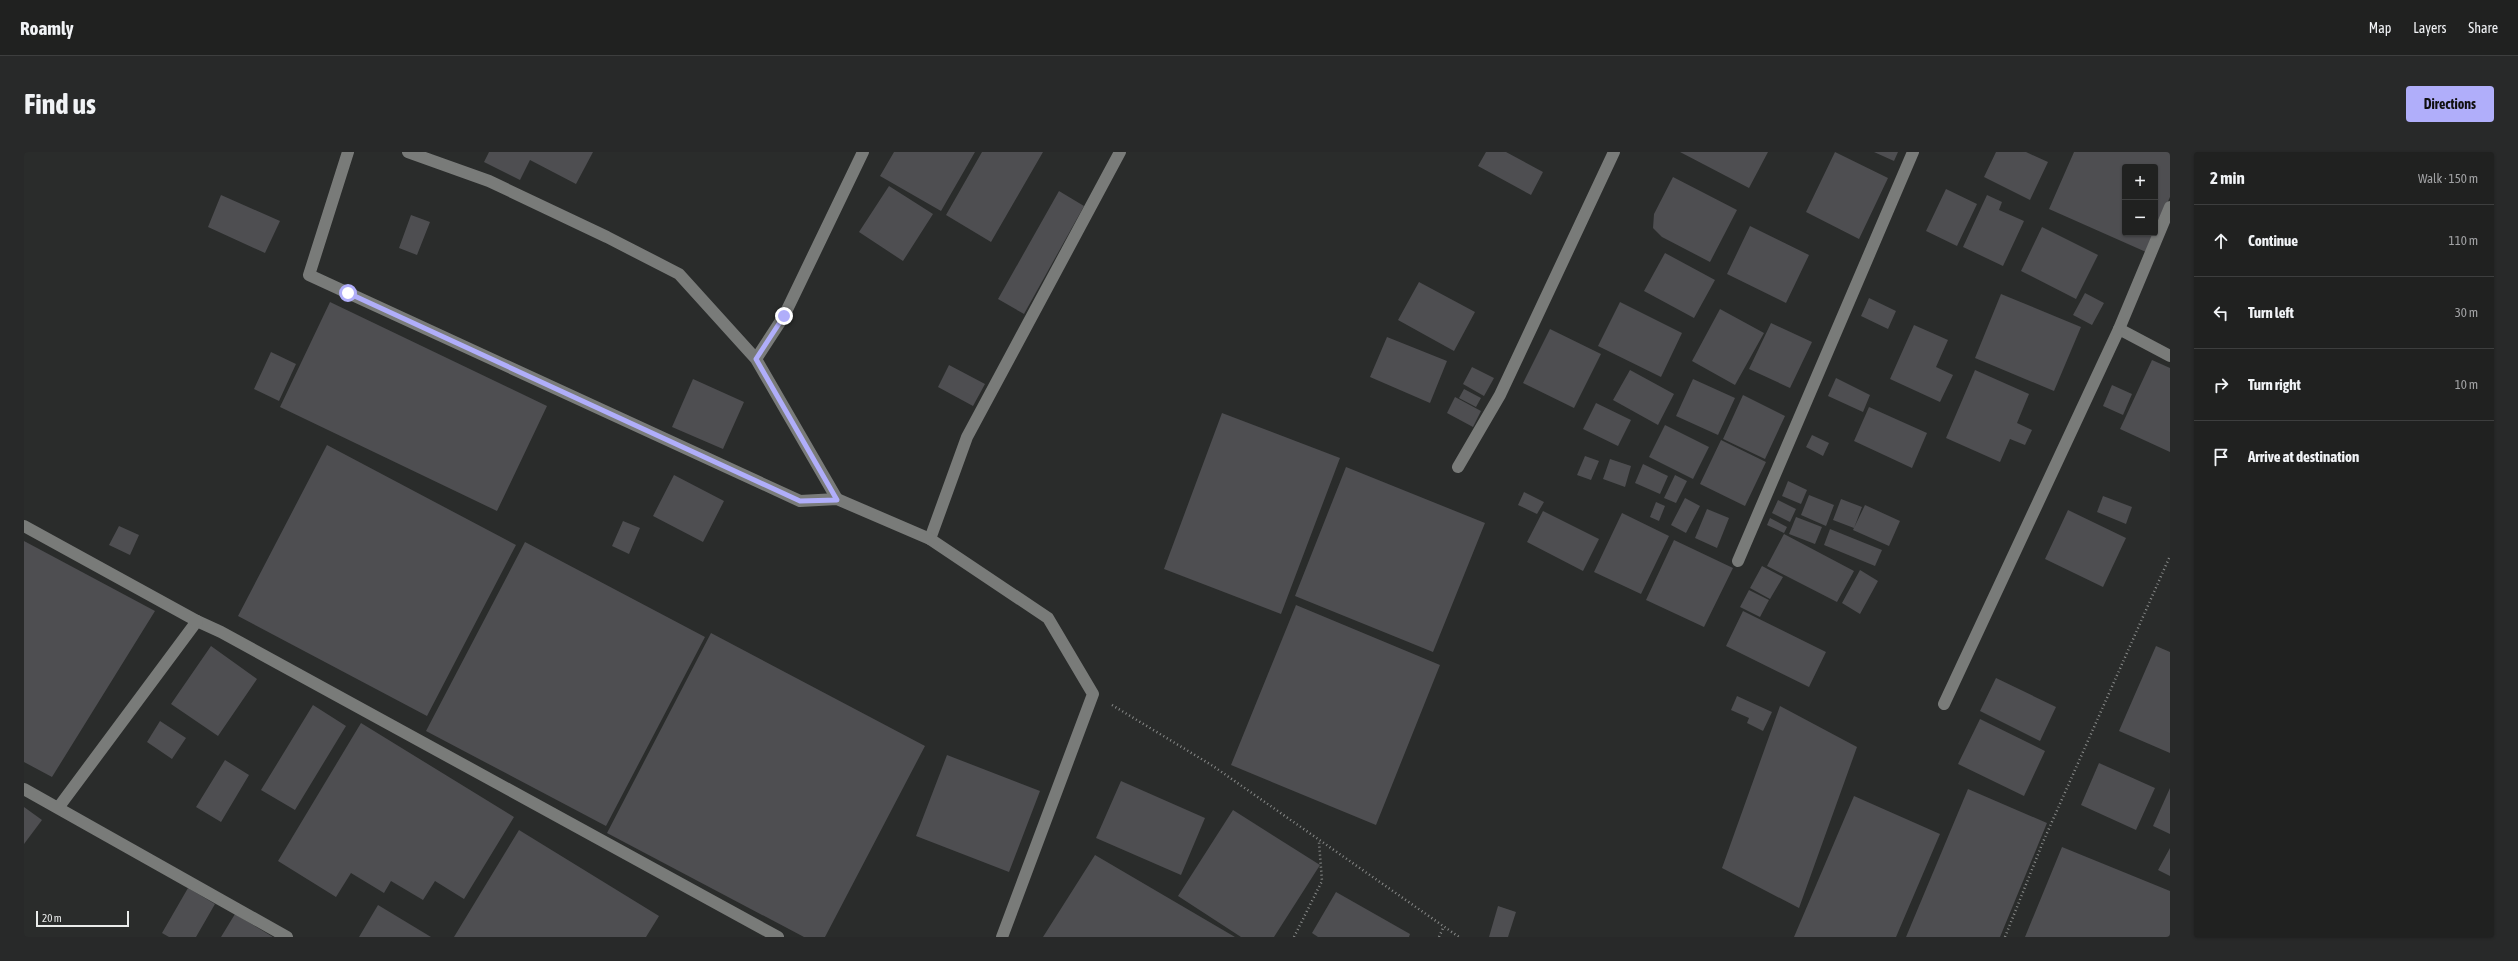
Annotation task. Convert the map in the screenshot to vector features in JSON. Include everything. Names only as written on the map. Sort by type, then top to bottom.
[{"type":"street","points":[[348,152],[309,275],[800,501],[837,500],[930,539],[1048,618],[1093,694],[1002,937]]},
{"type":"street","points":[[408,152],[489,181],[607,237],[679,274],[756,359],[837,500]]},
{"type":"street","points":[[756,359],[784,316],[864,152]]},
{"type":"street","points":[[930,539],[967,437],[1120,152]]},
{"type":"street","points":[[1458,467],[1500,395],[1614,152]]},
{"type":"street","points":[[1738,561],[1913,152]]},
{"type":"street","points":[[1944,704],[2119,329],[2170,207]]},
{"type":"street","points":[[2119,329],[2170,356]]},
{"type":"street","points":[[24,526],[197,621],[221,632],[778,937]]},
{"type":"street","points":[[58,808],[197,621]]},
{"type":"street","points":[[24,789],[286,937]]},
{"type":"path","points":[[2005,937],[2043,842],[2170,556]]},
{"type":"path","points":[[1093,694],[1213,766],[1319,842],[1459,937]]},
{"type":"path","points":[[1294,937],[1322,881],[1319,842]]},
{"type":"path","points":[[1439,937],[1444,926]]},
{"type":"building","points":[[489,152],[593,152],[576,184],[530,160],[520,180],[484,162]]},
{"type":"building","points":[[894,152],[975,152],[941,211],[880,176]]},
{"type":"building","points":[[982,152],[1043,152],[991,242],[946,215]]},
{"type":"building","points":[[1486,152],[1506,152],[1543,172],[1531,195],[1478,166]]},
{"type":"building","points":[[1680,152],[1768,152],[1749,188]]},
{"type":"building","points":[[1835,152],[1888,178],[1859,239],[1806,212]]},
{"type":"building","points":[[1874,152],[1898,152],[1894,161]]},
{"type":"building","points":[[1996,152],[2026,152],[2048,162],[2030,200],[1984,177]]},
{"type":"building","points":[[2074,152],[2170,152],[2170,197],[2158,224],[2158,164],[2122,164],[2122,236],[2153,236],[2146,252],[2049,209]]},
{"type":"building","points":[[1673,177],[1737,210],[1710,262],[1662,237],[1653,228],[1654,214]]},
{"type":"building","points":[[889,186],[933,214],[903,261],[859,232]]},
{"type":"building","points":[[1946,189],[1977,204],[1957,246],[1926,231]]},
{"type":"building","points":[[1059,191],[1084,206],[1024,314],[998,299]]},
{"type":"building","points":[[221,195],[280,221],[265,253],[208,227]]},
{"type":"building","points":[[1987,195],[2002,202],[1999,210],[2024,221],[2003,266],[1963,247]]},
{"type":"building","points":[[411,215],[430,222],[417,255],[399,248]]},
{"type":"building","points":[[1750,226],[1809,255],[1786,303],[1727,274]]},
{"type":"building","points":[[2042,227],[2098,255],[2076,299],[2021,271]]},
{"type":"building","points":[[1665,253],[1715,280],[1694,318],[1644,291]]},
{"type":"building","points":[[1419,282],[1475,312],[1454,351],[1398,320]]},
{"type":"building","points":[[2085,293],[2104,303],[2092,325],[2073,315]]},
{"type":"building","points":[[2001,294],[2081,327],[2054,391],[1975,358]]},
{"type":"building","points":[[1869,298],[1896,311],[1888,329],[1861,316]]},
{"type":"building","points":[[330,302],[547,406],[497,511],[280,407]]},
{"type":"building","points":[[1620,302],[1682,333],[1661,377],[1598,346]]},
{"type":"building","points":[[1720,309],[1764,333],[1735,385],[1692,361]]},
{"type":"building","points":[[1771,323],[1812,342],[1790,388],[1749,369]]},
{"type":"building","points":[[1914,325],[1948,340],[1936,367],[1953,375],[1940,402],[1890,379]]},
{"type":"building","points":[[1550,329],[1601,354],[1574,408],[1523,383]]},
{"type":"building","points":[[1387,337],[1447,361],[1430,403],[1370,377]]},
{"type":"building","points":[[271,352],[296,364],[279,401],[254,389]]},
{"type":"building","points":[[2152,360],[2170,368],[2170,452],[2120,429]]},
{"type":"building","points":[[949,365],[985,384],[973,406],[938,387]]},
{"type":"building","points":[[1472,367],[1494,378],[1484,396],[1463,384]]},
{"type":"building","points":[[1630,370],[1674,394],[1658,425],[1613,400]]},
{"type":"building","points":[[1975,370],[2029,394],[2017,423],[2032,430],[2025,445],[2010,439],[2000,462],[1946,438]]},
{"type":"building","points":[[1836,378],[1870,395],[1863,412],[1828,396]]},
{"type":"building","points":[[693,379],[744,402],[723,449],[672,427]]},
{"type":"building","points":[[1693,379],[1735,398],[1718,435],[1676,416]]},
{"type":"building","points":[[2112,385],[2132,394],[2123,415],[2103,406]]},
{"type":"building","points":[[1464,389],[1481,398],[1476,407],[1459,398]]},
{"type":"building","points":[[1743,395],[1785,416],[1765,459],[1723,439]]},
{"type":"building","points":[[1455,397],[1481,411],[1473,427],[1447,413]]},
{"type":"building","points":[[1596,403],[1631,420],[1618,446],[1583,429]]},
{"type":"building","points":[[1869,407],[1927,433],[1912,468],[1854,441]]},
{"type":"building","points":[[1222,413],[1340,458],[1281,614],[1164,569]]},
{"type":"building","points":[[1665,425],[1709,447],[1693,479],[1649,457]]},
{"type":"building","points":[[1812,435],[1829,443],[1823,456],[1806,447]]},
{"type":"building","points":[[1721,440],[1766,462],[1745,506],[1700,484]]},
{"type":"building","points":[[327,445],[516,545],[427,716],[238,616]]},
{"type":"building","points":[[1585,456],[1599,461],[1591,480],[1577,475]]},
{"type":"building","points":[[1610,459],[1631,466],[1625,487],[1603,479]]},
{"type":"building","points":[[1643,464],[1668,476],[1660,494],[1635,483]]},
{"type":"building","points":[[1346,467],[1485,523],[1433,652],[1295,596]]},
{"type":"building","points":[[674,475],[724,501],[703,542],[653,516]]},
{"type":"building","points":[[1675,475],[1687,481],[1676,503],[1664,498]]},
{"type":"building","points":[[1788,481],[1807,490],[1801,504],[1782,496]]},
{"type":"building","points":[[1524,492],[1544,502],[1537,514],[1518,505]]},
{"type":"building","points":[[1809,495],[1834,505],[1826,526],[1801,515]]},
{"type":"building","points":[[2103,496],[2132,507],[2126,524],[2097,512]]},
{"type":"building","points":[[1685,498],[1700,506],[1686,533],[1671,525]]},
{"type":"building","points":[[1841,499],[1862,507],[1854,528],[1833,520]]},
{"type":"building","points":[[1778,500],[1796,509],[1790,522],[1772,513]]},
{"type":"building","points":[[1656,502],[1665,506],[1659,521],[1650,517]]},
{"type":"building","points":[[1865,505],[1900,521],[1889,546],[1853,530]]},
{"type":"building","points":[[1707,509],[1729,518],[1717,548],[1695,538]]},
{"type":"building","points":[[2068,510],[2126,538],[2103,587],[2045,559]]},
{"type":"building","points":[[1543,511],[1599,539],[1583,571],[1527,542]]},
{"type":"building","points":[[1622,513],[1669,536],[1641,594],[1594,572]]},
{"type":"building","points":[[1796,517],[1822,527],[1815,544],[1789,534]]},
{"type":"building","points":[[1770,518],[1787,527],[1784,533],[1767,525]]},
{"type":"building","points":[[623,521],[640,528],[629,554],[612,546]]},
{"type":"building","points":[[119,526],[139,535],[130,555],[109,545]]},
{"type":"building","points":[[1830,529],[1882,550],[1875,566],[1824,545]]},
{"type":"building","points":[[1784,534],[1854,571],[1837,602],[1767,566]]},
{"type":"building","points":[[1674,540],[1733,568],[1704,627],[1646,600]]},
{"type":"building","points":[[24,541],[155,611],[52,777],[24,762]]},
{"type":"building","points":[[525,542],[705,637],[606,826],[426,731]]},
{"type":"building","points":[[1762,566],[1783,577],[1770,599],[1750,588]]},
{"type":"building","points":[[1860,570],[1878,581],[1860,614],[1842,603]]},
{"type":"building","points":[[1749,590],[1769,600],[1760,617],[1740,607]]},
{"type":"building","points":[[1296,605],[1440,665],[1376,825],[1231,765]]},
{"type":"building","points":[[1743,611],[1826,652],[1809,687],[1726,646]]},
{"type":"building","points":[[711,633],[925,746],[825,937],[804,937],[607,833]]},
{"type":"building","points":[[211,646],[257,679],[218,736],[171,704]]},
{"type":"building","points":[[2156,646],[2170,652],[2170,753],[2119,731]]},
{"type":"building","points":[[1996,678],[2056,707],[2040,741],[1980,711]]},
{"type":"building","points":[[1737,696],[1772,712],[1763,731],[1747,723],[1749,718],[1731,710]]},
{"type":"building","points":[[313,705],[346,726],[295,810],[261,790]]},
{"type":"building","points":[[1780,706],[1857,747],[1799,908],[1722,868]]},
{"type":"building","points":[[1980,719],[2045,751],[2024,796],[1958,764]]},
{"type":"building","points":[[160,721],[186,738],[172,759],[147,742]]},
{"type":"building","points":[[361,723],[514,817],[464,899],[435,881],[423,900],[391,881],[384,893],[351,873],[336,897],[278,861]]},
{"type":"building","points":[[947,755],[1040,791],[1009,872],[916,836]]},
{"type":"building","points":[[225,760],[249,775],[221,822],[196,807]]},
{"type":"building","points":[[2099,763],[2155,788],[2136,830],[2081,805]]},
{"type":"building","points":[[1121,781],[1205,818],[1181,875],[1096,838]]},
{"type":"building","points":[[2170,788],[2170,834],[2153,826]]},
{"type":"building","points":[[1968,789],[2047,823],[2000,937],[1906,937]]},
{"type":"building","points":[[1854,796],[1940,834],[1896,937],[1794,937]]},
{"type":"building","points":[[24,807],[42,820],[24,844]]},
{"type":"building","points":[[1233,810],[1320,865],[1274,937],[1241,937],[1178,896]]},
{"type":"building","points":[[519,830],[659,916],[646,937],[454,937]]},
{"type":"building","points":[[2062,847],[2170,891],[2170,937],[2025,937]]},
{"type":"building","points":[[2170,848],[2170,876],[2158,870]]},
{"type":"building","points":[[1095,855],[1235,937],[1043,937]]},
{"type":"building","points":[[188,888],[215,904],[196,937],[169,937],[162,933]]},
{"type":"building","points":[[1336,892],[1410,934],[1409,937],[1318,937],[1312,933]]},
{"type":"building","points":[[378,905],[431,937],[359,937]]},
{"type":"building","points":[[1498,906],[1516,912],[1508,937],[1489,937]]},
{"type":"building","points":[[235,914],[273,937],[221,937]]},
{"type":"route","points":[[348,293],[800,501],[837,500],[756,359],[784,316]]}]
